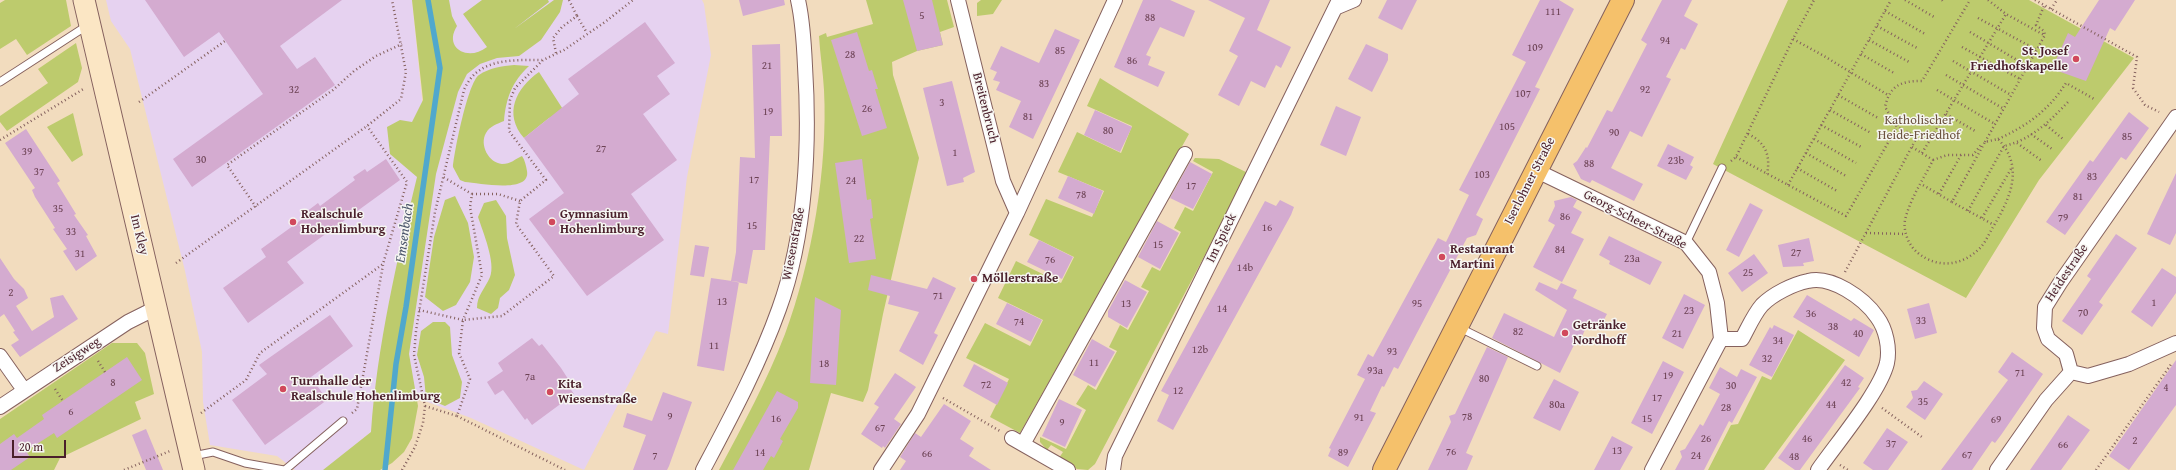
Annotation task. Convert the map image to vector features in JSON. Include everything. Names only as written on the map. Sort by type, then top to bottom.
[{"type":"main road","name":"Iserlohner Straße","points":[[1384,470],[1535,170],[1623,0]]},
{"type":"street","name":"Im Kley","points":[[84,0],[191,456]]},
{"type":"street","name":"Wiesenstraße","points":[[703,470],[758,361],[780,308],[791,265],[808,152],[808,101],[804,47],[798,0]]},
{"type":"street","name":"Breitenbruch","points":[[958,0],[1003,181],[1018,213]]},
{"type":"street","points":[[881,470],[918,414],[930,390],[1018,213],[1115,0]]},
{"type":"street","name":"Im Spieck","points":[[1113,470],[1115,456],[1337,4],[1354,0]]},
{"type":"street","name":"Heidestraße","points":[[2071,372],[2066,354],[2048,339],[2044,328],[2045,307],[2060,283],[2174,119]]},
{"type":"street","points":[[1068,470],[1018,441],[1185,154]]},
{"type":"street","name":"Georg-Scheer-Straße","points":[[1535,170],[1686,243],[1709,272],[1717,303],[1721,339]]},
{"type":"street","points":[[1652,470],[1721,339],[1742,339],[1762,305],[1785,290],[1808,280],[1828,281],[1838,284],[1864,304],[1877,317],[1885,333],[1887,363],[1876,387],[1818,470]]},
{"type":"street","name":"Zeisigweg","points":[[0,407],[128,322],[156,308]]},
{"type":"street","points":[[1997,470],[2046,400],[2071,372],[2088,376],[2129,364],[2176,343]]},
{"type":"street","points":[[0,356],[24,390]]},
{"type":"lane","points":[[0,82],[90,24]]},
{"type":"lane","points":[[1686,243],[1722,168]]},
{"type":"lane","points":[[1456,326],[1537,366]]},
{"type":"lane","points":[[191,456],[213,452],[245,463],[285,470],[343,421]]},
{"type":"path","points":[[176,263],[256,207],[367,126],[401,99],[406,72],[402,44],[392,0]]},
{"type":"path","points":[[569,0],[576,16],[587,33]]},
{"type":"path","points":[[419,310],[463,320],[502,316],[554,276],[516,224],[520,201],[546,180],[509,131],[508,117],[510,100],[523,78],[543,60],[587,33],[633,0]]},
{"type":"path","points":[[1722,168],[1736,157],[1792,39],[1814,0]]},
{"type":"path","points":[[1788,185],[1891,0]]},
{"type":"path","points":[[1905,0],[1936,18]]},
{"type":"path","points":[[1838,284],[1917,137],[1897,127],[1886,107],[1888,95],[1900,84],[1910,81],[1922,81],[1970,0]]},
{"type":"path","points":[[1988,0],[2006,14],[2045,36]]},
{"type":"path","points":[[2035,0],[2137,57],[2133,88],[2145,105],[2174,119]]},
{"type":"path","points":[[2051,9],[2057,0]]},
{"type":"path","points":[[1952,202],[2045,36],[2044,31],[2036,25],[2044,6]]},
{"type":"path","points":[[1885,11],[1925,34]]},
{"type":"path","points":[[1922,153],[1964,86],[2006,14]]},
{"type":"path","points":[[556,53],[553,38],[562,27],[576,16]]},
{"type":"path","points":[[1978,18],[2037,50]]},
{"type":"path","points":[[1877,26],[1917,48]]},
{"type":"path","points":[[1970,32],[2027,66]]},
{"type":"path","points":[[1792,39],[1851,72],[1888,95]]},
{"type":"path","points":[[1869,40],[1909,62]]},
{"type":"path","points":[[139,102],[225,41]]},
{"type":"path","points":[[256,207],[227,165],[333,90],[354,71],[376,56],[402,44]]},
{"type":"path","points":[[1962,47],[2020,79]]},
{"type":"path","points":[[1861,54],[1894,73]]},
{"type":"path","points":[[402,470],[418,440],[425,406],[414,355],[419,310],[435,212],[464,90],[473,74],[503,61],[543,60]]},
{"type":"path","points":[[1953,61],[2011,95]]},
{"type":"path","points":[[1946,75],[2004,109]]},
{"type":"path","points":[[0,140],[103,77]]},
{"type":"path","points":[[1998,139],[2004,146],[2011,160],[2011,194],[1994,225],[1980,247],[1966,259],[1950,265],[1936,263],[1924,258],[1913,249],[1906,234],[1905,222],[1911,200],[1921,184],[1932,160],[1947,155],[1973,155],[1985,142],[1998,139],[2018,130],[2040,115],[2055,100],[2066,83],[2094,99]]},
{"type":"path","points":[[1937,90],[1995,124]]},
{"type":"path","points":[[1838,95],[1878,118]]},
{"type":"path","points":[[1968,211],[2004,146],[2017,143],[2046,125],[2068,102]]},
{"type":"path","points":[[1830,110],[1871,133]]},
{"type":"path","points":[[1946,114],[1975,131]]},
{"type":"path","points":[[1821,125],[1863,148]]},
{"type":"path","points":[[2046,125],[2063,138]]},
{"type":"path","points":[[343,421],[357,409],[384,264],[407,182],[367,126]]},
{"type":"path","points":[[1736,157],[1846,216],[1897,127]]},
{"type":"path","points":[[1748,134],[1759,141],[1766,151],[1769,161],[1767,174]]},
{"type":"path","points":[[2031,134],[2052,149]]},
{"type":"path","points":[[1814,139],[1856,163]]},
{"type":"path","points":[[2017,143],[2042,162]]},
{"type":"path","points":[[1912,147],[1932,160]]},
{"type":"path","points":[[1806,153],[1846,176]]},
{"type":"path","points":[[1939,194],[1961,155]]},
{"type":"path","points":[[1797,168],[1837,191]]},
{"type":"path","points":[[1982,218],[2012,168]]},
{"type":"path","points":[[443,177],[472,194],[498,194],[520,201]]},
{"type":"path","points":[[1921,184],[1994,225]]},
{"type":"path","points":[[457,416],[470,379],[459,353],[463,320],[482,275],[470,207],[472,194]]},
{"type":"path","points":[[1866,233],[1906,234]]},
{"type":"path","points":[[201,413],[246,380],[260,353],[384,264]]},
{"type":"path","points":[[2096,470],[2172,363]]},
{"type":"path","points":[[930,390],[1018,441]]},
{"type":"path","points":[[425,406],[457,416],[565,470]]},
{"type":"path","points":[[1879,406],[1922,437]]},
{"type":"path","points":[[124,470],[191,456]]},
{"type":"shaded area","name":"Realschule Hohenlimburg","points":[[106,0],[412,0],[422,99],[422,173],[371,432],[325,470],[295,470],[277,456],[210,445],[203,402],[202,352],[185,271],[130,49],[111,21]]},
{"type":"shaded area","name":"Gymnasium Hohenlimburg","points":[[434,0],[702,0],[704,4],[711,55],[687,177],[668,334],[656,331],[584,470],[471,418],[414,397],[404,354]]},
{"type":"green space","points":[[5,0],[66,0],[71,26],[27,55],[16,39],[0,49],[0,3]]},
{"type":"green space","points":[[412,0],[449,0],[452,16],[457,26],[453,34],[455,46],[465,53],[472,53],[487,47],[463,14],[482,0],[548,0],[549,2],[514,29],[554,0],[563,0],[560,12],[541,40],[519,56],[497,58],[480,64],[467,74],[458,92],[436,174],[409,354],[418,406],[412,438],[404,452],[392,463],[380,470],[323,470],[371,432],[383,335],[395,271],[417,177],[390,154],[387,127],[400,120],[412,122],[423,100]]},
{"type":"green space","points":[[866,0],[947,0],[954,27],[940,32],[943,45],[917,51],[892,62],[893,75],[919,158],[883,314],[868,390],[863,402],[831,393],[809,470],[719,470],[754,403],[778,351],[795,306],[803,276],[821,182],[825,120],[819,36],[826,33],[827,37],[873,24]]},
{"type":"green space","points":[[981,0],[1002,0],[993,14],[977,16],[977,3]]},
{"type":"green space","name":"Katholischer Heide-Friedhof","points":[[1788,0],[2029,0],[2134,58],[2039,180],[1966,298],[1713,164]]},
{"type":"green space","points":[[76,43],[82,68],[78,82],[7,131],[0,122],[0,116],[48,83],[38,69]]},
{"type":"green space","points":[[514,65],[529,66],[514,84],[506,105],[504,121],[494,126],[486,133],[484,143],[486,153],[497,163],[508,163],[522,156],[525,161],[527,171],[526,178],[521,183],[503,186],[465,182],[460,180],[453,167],[462,118],[470,90],[479,75],[491,69]]},
{"type":"green space","points":[[539,72],[566,114],[549,118],[524,138],[514,120],[513,111],[515,102],[524,86]]},
{"type":"green space","points":[[1100,78],[1189,134],[1020,433],[990,417],[1009,379],[966,358],[985,323],[1030,346],[1043,320],[998,298],[1016,261],[1061,283],[1074,257],[1029,235],[1046,199],[1092,217],[1104,191],[1058,172],[1077,132],[1121,153],[1132,126],[1087,106]]},
{"type":"green space","points":[[73,113],[83,155],[72,162],[47,127]]},
{"type":"green space","points":[[1195,158],[1219,159],[1248,173],[1095,464],[1088,470],[1077,469],[1059,458],[1063,452],[1051,445],[1047,450],[1040,442],[1040,437],[1066,449],[1086,410],[1076,404],[1088,385],[1096,390],[1117,351],[1109,347],[1120,325],[1128,330],[1149,291],[1141,287],[1152,267],[1160,271],[1181,232],[1174,228],[1185,207],[1193,211],[1213,172],[1193,161]]},
{"type":"green space","points":[[455,196],[468,223],[474,257],[470,282],[456,305],[443,311],[425,297],[434,237],[445,200]]},
{"type":"green space","points":[[496,200],[506,216],[507,238],[515,275],[509,290],[500,298],[498,308],[491,314],[477,308],[478,299],[490,277],[491,271],[488,247],[478,217],[484,203]]},
{"type":"green space","points":[[433,322],[445,322],[450,327],[452,355],[462,382],[460,398],[445,406],[426,398],[424,377],[417,355],[421,331]]},
{"type":"green space","points":[[1798,330],[1845,360],[1764,470],[1708,470],[1731,425],[1738,424],[1762,376],[1771,380]]},
{"type":"green space","points":[[112,343],[137,343],[145,353],[154,394],[135,402],[141,419],[60,458],[54,470],[0,470],[0,419]]},
{"type":"building","points":[[145,0],[342,0],[280,46],[297,69],[315,57],[335,85],[192,187],[173,159],[263,94],[219,32],[184,57]]},
{"type":"building","points":[[739,0],[784,0],[785,5],[743,16]]},
{"type":"building","points":[[903,0],[932,0],[943,45],[917,51]]},
{"type":"building","points":[[1143,0],[1170,0],[1195,11],[1184,37],[1160,27],[1146,55],[1151,57],[1148,65],[1165,72],[1158,87],[1114,67]]},
{"type":"building","points":[[1208,0],[1270,0],[1257,30],[1291,47],[1281,68],[1276,65],[1265,88],[1251,81],[1239,106],[1218,95],[1238,56],[1229,51],[1245,18]]},
{"type":"building","points":[[1387,0],[1417,0],[1402,30],[1378,18]]},
{"type":"building","points":[[1540,0],[1559,0],[1574,9],[1535,87],[1540,89],[1476,215],[1483,219],[1476,235],[1467,238],[1398,369],[1394,367],[1384,387],[1382,386],[1370,411],[1376,413],[1348,467],[1328,456],[1331,449],[1329,448],[1365,379],[1357,375],[1368,354],[1373,357],[1438,238],[1446,242],[1469,195],[1459,190],[1526,62],[1512,55]]},
{"type":"building","points":[[1662,0],[1692,0],[1684,16],[1698,24],[1685,50],[1681,48],[1666,77],[1671,79],[1642,137],[1630,131],[1611,168],[1643,184],[1634,201],[1592,180],[1590,183],[1581,179],[1573,164],[1577,161],[1586,147],[1587,148],[1607,110],[1612,112],[1647,44],[1641,40]]},
{"type":"building","points":[[2099,0],[2135,0],[2115,31],[2110,28],[2086,81],[2052,69],[2068,33],[2075,37]]},
{"type":"building","points":[[645,22],[675,63],[657,76],[670,94],[643,114],[677,160],[631,194],[664,240],[587,296],[529,219],[564,193],[524,138],[579,94],[568,79]]},
{"type":"building","points":[[1055,29],[1080,40],[1033,139],[1009,127],[1021,101],[996,90],[1000,82],[993,80],[997,72],[990,69],[1001,46],[1039,63]]},
{"type":"building","points":[[857,32],[869,71],[872,70],[878,89],[875,89],[887,128],[862,136],[831,40]]},
{"type":"building","points":[[780,44],[782,136],[770,136],[765,250],[753,250],[747,284],[731,281],[736,252],[740,157],[755,158],[752,45]]},
{"type":"building","points":[[1366,44],[1388,54],[1388,60],[1372,92],[1348,79]]},
{"type":"building","points":[[952,81],[975,172],[963,178],[964,182],[947,186],[923,88]]},
{"type":"building","points":[[1336,106],[1361,117],[1346,156],[1320,145]]},
{"type":"building","points":[[1095,110],[1132,127],[1120,152],[1084,135]]},
{"type":"building","points":[[2129,112],[2149,128],[2126,160],[2121,157],[2065,235],[2046,222],[2090,160],[2093,162]]},
{"type":"building","points":[[26,129],[60,181],[57,183],[76,214],[74,215],[88,235],[86,236],[97,256],[76,271],[63,251],[67,249],[53,229],[55,228],[35,197],[32,190],[35,188],[5,143]]},
{"type":"building","points":[[1668,144],[1694,157],[1690,165],[1693,167],[1686,180],[1657,166]]},
{"type":"building","points":[[386,159],[400,180],[287,262],[304,283],[248,323],[223,288],[266,257],[261,249],[308,215],[306,212],[318,203],[320,206],[355,180],[353,177],[365,169],[367,172]]},
{"type":"building","points":[[862,159],[867,200],[871,199],[873,218],[870,219],[876,259],[849,263],[835,163]]},
{"type":"building","points":[[1190,162],[1212,174],[1193,209],[1170,198]]},
{"type":"building","points":[[2176,173],[2176,233],[2170,245],[2147,234]]},
{"type":"building","points":[[1068,176],[1103,191],[1094,214],[1058,198]]},
{"type":"building","points":[[1571,197],[1577,200],[1573,207],[1582,212],[1571,233],[1584,239],[1562,282],[1533,267],[1555,225],[1548,221],[1555,206],[1554,201]]},
{"type":"building","points":[[1280,200],[1294,207],[1291,215],[1173,430],[1157,421],[1169,395],[1161,391],[1265,201],[1276,206]]},
{"type":"building","points":[[1750,203],[1763,210],[1739,257],[1726,250]]},
{"type":"building","points":[[1157,221],[1179,233],[1160,269],[1138,257]]},
{"type":"building","points":[[2116,234],[2137,248],[2099,302],[2103,305],[2082,335],[2062,321],[2091,279],[2087,276]]},
{"type":"building","points":[[1609,236],[1662,262],[1650,285],[1609,264],[1610,261],[1599,255]]},
{"type":"building","points":[[1809,238],[1814,261],[1803,263],[1804,266],[1783,267],[1778,245]]},
{"type":"building","points":[[1039,240],[1073,257],[1062,279],[1027,262]]},
{"type":"building","points":[[695,245],[709,247],[704,277],[690,275]]},
{"type":"building","points":[[1754,254],[1768,273],[1742,292],[1728,273]]},
{"type":"building","points":[[0,258],[14,279],[24,289],[28,298],[16,306],[32,331],[54,317],[50,298],[63,295],[78,319],[20,357],[11,345],[19,340],[13,332],[15,331],[4,314],[0,317]]},
{"type":"building","points":[[2162,268],[2176,277],[2176,293],[2152,327],[2131,312]]},
{"type":"building","points":[[871,275],[927,289],[933,277],[956,288],[934,333],[938,335],[923,365],[899,351],[919,312],[888,304],[890,296],[868,290]]},
{"type":"building","points":[[711,278],[739,282],[724,371],[697,366]]},
{"type":"building","points":[[1125,280],[1147,292],[1127,328],[1108,317],[1108,311]]},
{"type":"building","points":[[1539,282],[1557,290],[1561,283],[1577,290],[1573,298],[1607,314],[1600,327],[1588,323],[1580,341],[1575,343],[1560,373],[1492,338],[1504,313],[1554,337],[1567,310],[1535,290]]},
{"type":"building","points":[[1684,294],[1705,305],[1683,349],[1662,338]]},
{"type":"building","points":[[1807,295],[1851,321],[1854,318],[1874,330],[1859,357],[1793,317]]},
{"type":"building","points":[[815,297],[841,310],[836,385],[810,383]]},
{"type":"building","points":[[1007,303],[1042,320],[1031,342],[996,324]]},
{"type":"building","points":[[1929,303],[1937,333],[1915,339],[1907,309]]},
{"type":"building","name":"Turnhalle der Realschule Hohenlimburg","points":[[330,315],[353,346],[311,377],[327,400],[265,445],[232,400],[267,374],[259,365]]},
{"type":"building","points":[[1774,325],[1794,335],[1772,377],[1749,365],[1770,327],[1772,329]]},
{"type":"building","points":[[532,338],[539,346],[542,344],[561,368],[572,385],[569,387],[574,394],[532,425],[527,418],[525,420],[503,390],[495,395],[487,382],[503,371],[498,363]]},
{"type":"building","points":[[1092,339],[1115,352],[1095,387],[1073,375]]},
{"type":"building","points":[[1487,347],[1508,357],[1466,453],[1473,456],[1467,470],[1428,470],[1451,422],[1449,416],[1455,414]]},
{"type":"building","points":[[2012,352],[2043,374],[2001,435],[1995,443],[1992,441],[1972,470],[1941,470],[2008,380],[1998,372]]},
{"type":"building","points":[[127,357],[142,380],[57,438],[54,433],[26,451],[30,457],[11,470],[0,470],[0,444],[14,434],[17,438],[44,419],[42,415]]},
{"type":"building","points":[[2176,360],[2176,405],[2129,470],[2109,456]]},
{"type":"building","points":[[1663,361],[1684,372],[1652,434],[1631,423]]},
{"type":"building","points":[[974,364],[1008,383],[997,405],[963,386]]},
{"type":"building","points":[[1845,365],[1864,378],[1858,387],[1860,388],[1800,470],[1795,470],[1778,458]]},
{"type":"building","points":[[1720,367],[1737,377],[1741,369],[1757,377],[1732,423],[1729,421],[1704,470],[1675,470],[1682,457],[1680,451],[1685,449],[1700,424],[1703,426],[1720,394],[1709,388]]},
{"type":"building","points":[[895,373],[916,387],[894,419],[901,424],[885,448],[883,446],[882,448],[861,434],[879,407],[874,404]]},
{"type":"building","points":[[1554,379],[1579,392],[1560,431],[1533,418]]},
{"type":"building","points":[[1924,381],[1943,394],[1925,420],[1906,407],[1913,398],[1911,391],[1917,390]]},
{"type":"building","points":[[777,391],[798,402],[798,408],[780,439],[783,441],[774,458],[771,456],[763,470],[733,470]]},
{"type":"building","points":[[663,392],[692,402],[669,466],[667,470],[633,470],[646,435],[623,427],[627,413],[652,421]]},
{"type":"building","points":[[1059,399],[1082,410],[1065,447],[1042,436]]},
{"type":"building","points":[[944,404],[971,421],[960,439],[974,448],[969,456],[991,470],[900,470],[906,461],[900,457],[915,433],[921,437]]},
{"type":"building","points":[[2068,415],[2090,430],[2061,470],[2030,470]]},
{"type":"building","points":[[1887,428],[1908,442],[1888,470],[1873,470],[1863,463]]},
{"type":"building","points":[[146,429],[163,470],[146,470],[132,435]]},
{"type":"building","points":[[1612,436],[1633,447],[1620,470],[1594,470]]},
{"type":"waterway","name":"Emsenbach","points":[[385,470],[396,364],[406,307],[440,68],[428,0]]},
{"type":"place","name":"St. Josef Friedhofskapelle","points":[[2076,59]]},
{"type":"place","name":"Realschule Hohenlimburg","points":[[293,222]]},
{"type":"place","name":"Gymnasium Hohenlimburg","points":[[552,222]]},
{"type":"place","name":"Restaurant Martini","points":[[1442,257]]},
{"type":"place","name":"Möllerstraße","points":[[974,279]]},
{"type":"place","name":"Getränke Nordhoff","points":[[1565,333]]},
{"type":"place","name":"Turnhalle der Realschule Hohenlimburg","points":[[283,389]]},
{"type":"place","name":"Kita Wiesenstraße","points":[[550,392]]}]
